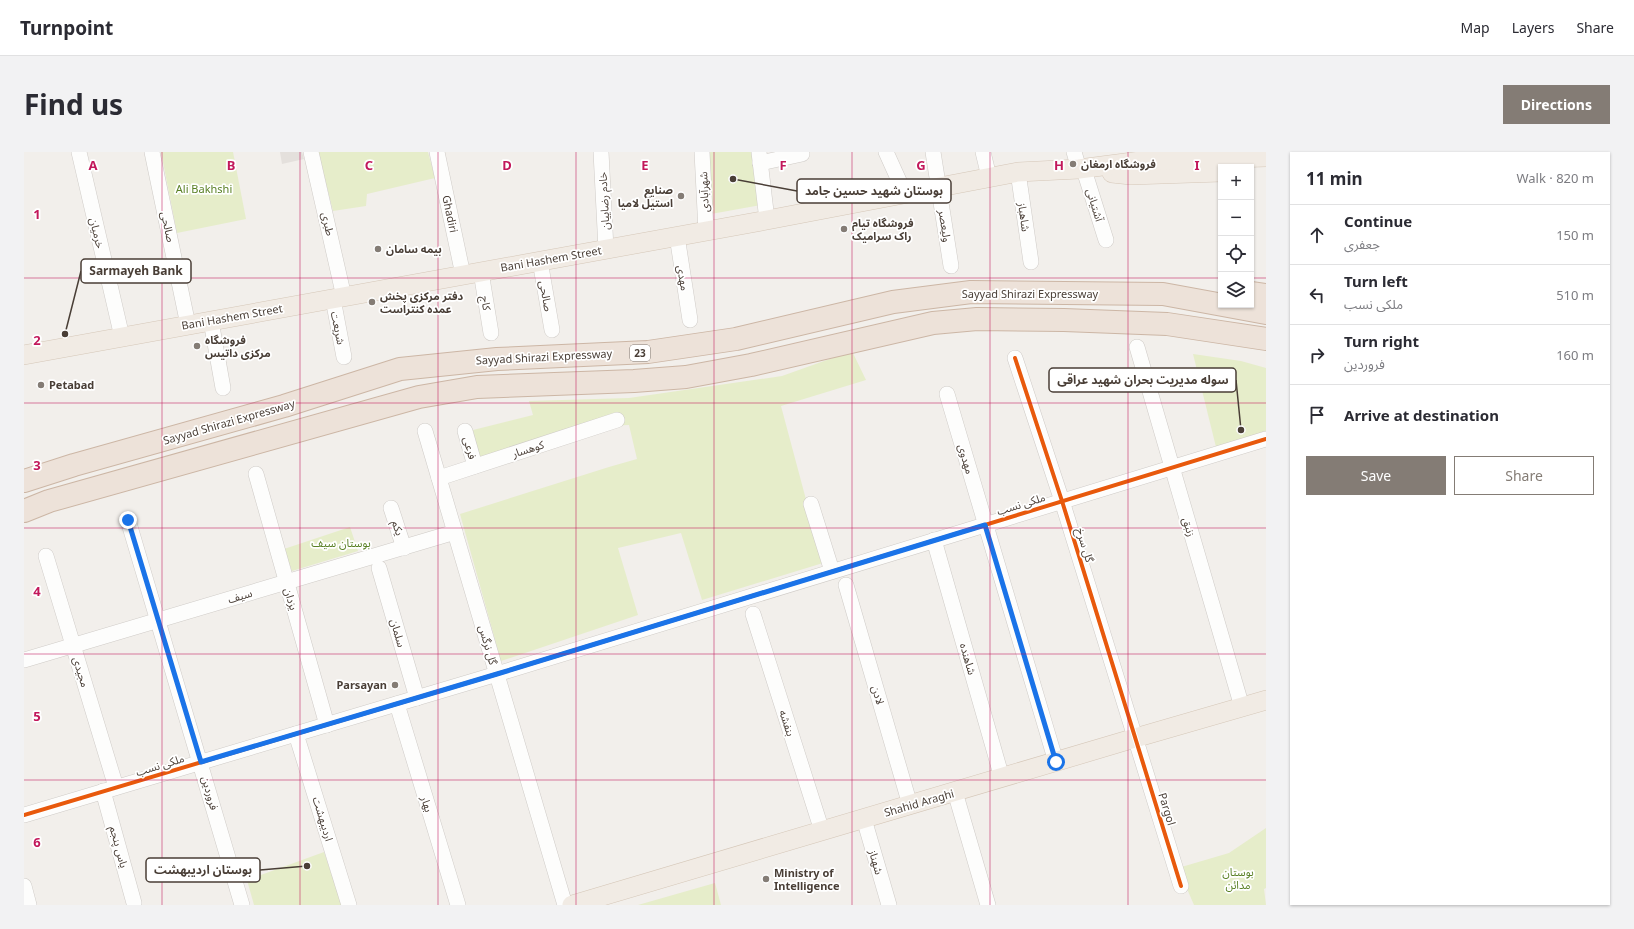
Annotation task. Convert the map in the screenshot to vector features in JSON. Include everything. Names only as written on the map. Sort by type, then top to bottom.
[{"type":"highway","points":[[1163,294],[1209,290],[1218,291]]},
{"type":"highway","name":"Sayyad Shirazi Expressway","points":[[24,481],[88,461],[284,406],[400,369],[497,359],[648,352],[736,339],[893,302],[971,292],[1163,294],[1266,313]]},
{"type":"highway","points":[[1254,293],[1266,295]]},
{"type":"highway","points":[[24,511],[49,501],[311,426],[419,397],[477,387],[634,381],[686,377],[744,367],[933,323],[977,319],[1029,318],[1167,324],[1266,339]]},
{"type":"highway","points":[[1167,324],[1266,351]]},
{"type":"main road","name":"Bani Hashem Street","points":[[24,355],[766,220],[1018,172],[1139,157],[1266,157]]},
{"type":"main road","name":"Bani Hashem Street","points":[[1079,164],[1131,175],[1218,172]]},
{"type":"main road","points":[[1254,171],[1266,170]]},
{"type":"main road","name":"Shahid Araghi","points":[[572,905],[1266,700]]},
{"type":"street","name":"خرمیان","points":[[79,152],[122,337]]},
{"type":"street","name":"صالحی","points":[[152,152],[188,325]]},
{"type":"street","name":"طبری","points":[[311,152],[338,298]]},
{"type":"street","name":"Ghadiri","points":[[437,152],[472,274]]},
{"type":"street","name":"خادم رضاییان","points":[[601,152],[606,249]]},
{"type":"street","name":"شهرآبادی","points":[[702,152],[706,231]]},
{"type":"street","points":[[886,152],[905,194]]},
{"type":"street","name":"ولیعصر","points":[[933,152],[951,266]]},
{"type":"street","points":[[984,152],[989,178]]},
{"type":"street","points":[[766,220],[759,158],[802,154]]},
{"type":"street","name":"آشتیانی","points":[[1079,164],[1106,240]]},
{"type":"street","name":"شاهباز","points":[[1018,172],[1030,262]]},
{"type":"street","name":"مهدی","points":[[677,236],[690,320]]},
{"type":"street","name":"صالحی","points":[[540,261],[552,330]]},
{"type":"street","name":"کاج","points":[[472,274],[492,333]]},
{"type":"street","name":"شریعت","points":[[338,298],[344,357]]},
{"type":"street","points":[[211,321],[224,388]]},
{"type":"street","name":"زنبق","points":[[1137,347],[1242,707]]},
{"type":"street","name":"گل سرخ","points":[[1015,358],[1062,501],[1135,738]]},
{"type":"street","name":"مهدوی","points":[[947,394],[1056,762]]},
{"type":"street","name":"کوهسار","points":[[439,478],[617,420]]},
{"type":"street","name":"گل نرگس","points":[[425,431],[565,905]]},
{"type":"street","name":"فرعی","points":[[465,431],[475,466]]},
{"type":"street","name":"ملکی نسب","points":[[24,815],[497,674],[1266,439]]},
{"type":"street","name":"یزدان","points":[[256,474],[327,725]]},
{"type":"street","points":[[811,504],[832,572]]},
{"type":"street","name":"یکم","points":[[391,508],[404,548]]},
{"type":"street","name":"فروردین","points":[[128,520],[201,762],[242,905]]},
{"type":"street","name":"سیف","points":[[24,660],[455,532]]},
{"type":"street","name":"شاهنده","points":[[934,540],[1002,778]]},
{"type":"street","name":"مجیدی","points":[[46,556],[73,646],[110,789]]},
{"type":"street","name":"سلمان","points":[[379,568],[417,698]]},
{"type":"street","name":"لادن","points":[[846,585],[910,805]]},
{"type":"street","name":"بنفشه","points":[[753,614],[822,831]]},
{"type":"street","name":"بهار","points":[[397,704],[458,905]]},
{"type":"street","name":"اردیبهشت","points":[[296,734],[349,905]]},
{"type":"street","name":"Pargol","points":[[1135,738],[1181,886]]},
{"type":"street","name":"یاس پنجم","points":[[110,789],[134,903]]},
{"type":"street","points":[[955,792],[988,905]]},
{"type":"street","name":"شهناز","points":[[864,819],[889,905]]},
{"type":"street","points":[[24,886],[29,905]]},
{"type":"green space","name":"Ali Bakhshi","points":[[161,152],[233,152],[246,219],[177,233]]},
{"type":"green space","points":[[318,152],[428,152],[435,178],[367,194],[366,206],[333,211]]},
{"type":"green space","points":[[707,152],[755,152],[761,205],[711,214]]},
{"type":"green space","points":[[852,351],[866,380],[781,406],[823,563],[702,600],[681,533],[618,548],[638,615],[501,661],[460,514],[637,459],[629,425],[579,427],[479,461],[473,430],[533,415],[529,401],[629,398],[782,376]]},
{"type":"green space","points":[[1193,354],[1241,361],[1266,368],[1266,431],[1216,447]]},
{"type":"green space","name":"بوستان سیف","points":[[350,527],[358,551],[292,571],[284,549]]},
{"type":"green space","name":"بوستان مدائن","points":[[1266,828],[1266,888],[1264,889],[1266,905],[1194,905],[1178,868],[1229,853]]},
{"type":"green space","points":[[324,852],[342,905],[254,905],[247,880]]},
{"type":"green space","points":[[715,883],[721,905],[638,905]]},
{"type":"shaded area","points":[[280,152],[302,152],[304,159],[282,164]]},
{"type":"cycle path","points":[[1015,358],[1062,501],[1181,886]]},
{"type":"cycle path","points":[[24,815],[497,674],[1266,439]]},
{"type":"place","name":"فروشگاه ارمغان","points":[[1073,164]]},
{"type":"place","name":"بوستان شهید حسین جامد","points":[[733,179]]},
{"type":"place","name":"صنایع استیل لامیا","points":[[681,196]]},
{"type":"place","name":"فروشگاه تیام راک سرامیک","points":[[844,229]]},
{"type":"place","name":"بیمه سامان","points":[[378,249]]},
{"type":"place","name":"دفتر مرکزی پخش عمده کنتراست","points":[[372,302]]},
{"type":"place","name":"Sarmayeh Bank","points":[[65,334]]},
{"type":"place","name":"فروشگاه مرکزی داتیس","points":[[197,346]]},
{"type":"place","name":"Petabad","points":[[41,385]]},
{"type":"place","name":"سوله مدیریت بحران شهید عراقی","points":[[1241,430]]},
{"type":"place","name":"Parsayan","points":[[395,685]]},
{"type":"place","name":"بوستان اردیبهشت","points":[[307,866]]},
{"type":"place","name":"Ministry of Intelligence","points":[[766,879]]},
{"type":"route","points":[[128,520],[201,762],[497,674],[985,525],[1056,762]]}]
